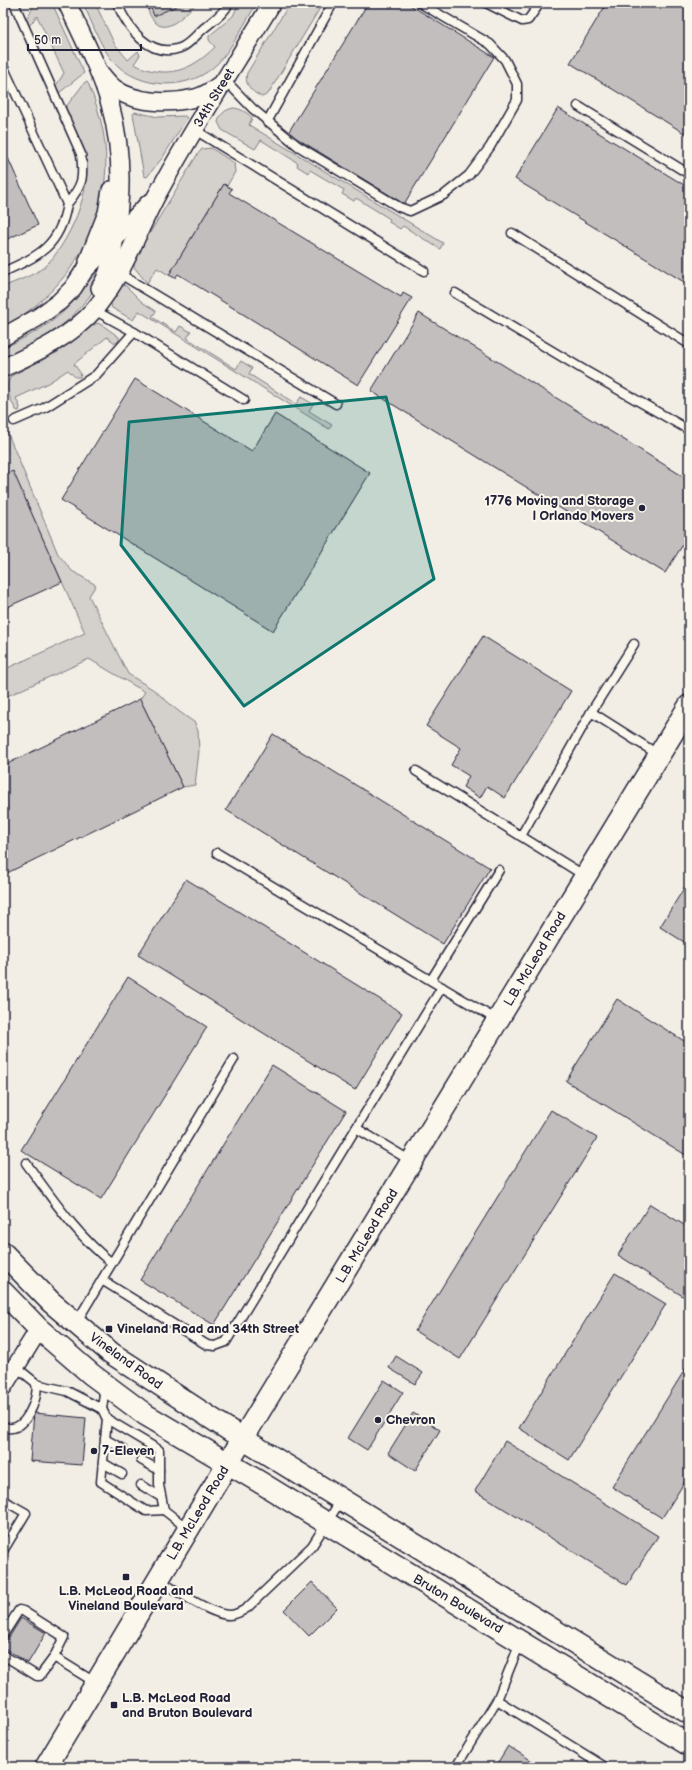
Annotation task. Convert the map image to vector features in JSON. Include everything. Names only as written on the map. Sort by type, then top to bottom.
[{"type":"street","points":[[67,3],[98,71],[110,103],[116,132],[110,198],[107,214],[84,271]]},
{"type":"street","name":"34th Street","points":[[3,368],[62,338],[94,310],[121,272],[158,194],[272,3]]},
{"type":"street","points":[[98,71],[114,88],[131,96],[153,101],[176,101],[196,98],[211,91],[225,80]]},
{"type":"street","name":"34th Street","points":[[62,338],[66,330],[91,302],[103,284],[109,270],[119,215],[121,180],[116,132]]},
{"type":"street","name":"34th Street","points":[[3,337],[37,318],[59,302],[73,288],[84,271],[158,194]]},
{"type":"street","name":"L.B. McLeod Road","points":[[46,1767],[188,1529],[689,706]]},
{"type":"street","name":"Vineland Road","points":[[3,1253],[51,1302],[111,1353],[243,1439]]},
{"type":"street","points":[[3,1292],[39,1329],[106,1385],[146,1415],[228,1463]]},
{"type":"street","points":[[3,1387],[39,1329]]},
{"type":"street","points":[[243,1439],[689,1713]]},
{"type":"street","name":"Bruton Boulevard","points":[[228,1463],[689,1745]]},
{"type":"lane","points":[[3,272],[35,258],[46,248],[57,234],[64,217],[66,204],[79,187],[83,174],[81,154],[14,3]]},
{"type":"lane","points":[[117,3],[127,24],[134,33],[142,40],[160,50],[180,48],[188,44],[224,11],[229,3]]},
{"type":"lane","points":[[267,122],[333,3]]},
{"type":"lane","points":[[225,80],[267,122],[298,146],[399,207],[410,211],[444,195],[469,174],[490,147],[517,100],[518,84],[505,60],[490,44],[420,3]]},
{"type":"lane","points":[[486,3],[522,21],[528,20],[540,3]]},
{"type":"lane","points":[[3,66],[66,204]]},
{"type":"lane","points":[[578,106],[689,174]]},
{"type":"lane","points":[[195,130],[424,271]]},
{"type":"lane","points":[[512,233],[689,344]]},
{"type":"lane","points":[[121,272],[336,404]]},
{"type":"lane","points":[[455,293],[689,430]]},
{"type":"lane","points":[[94,310],[134,332],[244,400]]},
{"type":"lane","points":[[14,421],[44,408],[96,375],[134,332]]},
{"type":"lane","points":[[521,836],[591,712],[634,644]]},
{"type":"lane","points":[[591,712],[660,755]]},
{"type":"lane","points":[[416,771],[585,876]]},
{"type":"lane","points":[[217,853],[498,1020]]},
{"type":"lane","points":[[431,980],[499,870]]},
{"type":"lane","points":[[102,1280],[207,1345],[215,1346],[226,1342],[442,987]]},
{"type":"lane","points":[[76,1323],[234,1059]]},
{"type":"lane","points":[[356,1128],[412,1162]]},
{"type":"lane","points":[[26,1163],[80,1234],[98,1252],[112,1262]]},
{"type":"lane","points":[[16,1367],[36,1384],[67,1391],[102,1408]]},
{"type":"lane","points":[[3,1426],[6,1428],[18,1427],[24,1422],[36,1395],[36,1384]]},
{"type":"lane","points":[[106,1385],[102,1408],[107,1419],[101,1482],[146,1511],[164,1510]]},
{"type":"lane","points":[[107,1419],[159,1450],[159,1485],[164,1510],[188,1529]]},
{"type":"lane","points":[[105,1439],[124,1450]]},
{"type":"lane","points":[[141,1460],[159,1470]]},
{"type":"lane","points":[[103,1463],[122,1474]]},
{"type":"lane","points":[[141,1485],[161,1497]]},
{"type":"lane","points":[[3,1500],[26,1513],[3,1551]]},
{"type":"lane","points":[[158,1580],[216,1612],[228,1615],[238,1613],[247,1608],[308,1550],[342,1500]]},
{"type":"lane","points":[[3,1635],[19,1610],[23,1611],[64,1637],[54,1657],[43,1673],[37,1676],[3,1655]]},
{"type":"lane","points":[[456,1767],[497,1700],[520,1642]]},
{"type":"lane","points":[[54,1657],[96,1683]]},
{"type":"lane","points":[[497,1700],[605,1767]]},
{"type":"highlighted area","points":[[386,397],[434,579],[244,706],[121,545],[129,422]]},
{"type":"shaded area","points":[[31,3],[52,3],[84,73],[59,93],[57,93],[54,89],[64,73],[37,16],[29,26],[25,20],[33,8]]},
{"type":"shaded area","points":[[83,3],[95,3],[114,43],[128,60],[138,51],[140,55],[134,64],[146,69],[167,72],[187,67],[197,62],[215,47],[209,40],[209,36],[233,16],[239,3],[257,3],[234,41],[219,62],[207,72],[194,79],[180,83],[165,84],[136,78],[123,70],[112,60],[99,40]]},
{"type":"shaded area","points":[[183,3],[197,3],[178,20],[166,26],[161,26],[156,23],[148,10],[151,8]]},
{"type":"shaded area","points":[[290,3],[323,3],[268,94],[262,97],[255,93],[248,85],[246,77],[247,73]]},
{"type":"shaded area","points":[[85,82],[89,85],[100,119],[103,131],[106,161],[104,190],[96,218],[85,245],[69,270],[50,292],[28,311],[3,327],[3,287],[35,273],[44,267],[62,245],[77,215],[86,183],[87,169],[81,144],[65,108]]},
{"type":"shaded area","points":[[233,108],[241,110],[252,118],[249,125],[443,243],[440,249],[403,226],[400,229],[389,222],[390,219],[356,198],[354,201],[342,194],[344,190],[310,170],[308,173],[297,166],[298,163],[261,140],[255,149],[222,130],[218,122],[220,117],[225,111]]},
{"type":"shaded area","points":[[135,112],[158,117],[185,116],[187,118],[163,157],[147,177],[144,176],[133,114]]},
{"type":"shaded area","points":[[211,148],[234,163],[235,172],[227,186],[224,184],[169,275],[157,268],[147,283],[134,267],[134,259],[197,155],[202,149]]},
{"type":"shaded area","points":[[102,264],[98,283],[89,297],[71,318],[40,341],[3,358],[3,348],[41,329],[66,310]]},
{"type":"shaded area","points":[[119,285],[126,286],[142,302],[156,311],[152,317],[176,332],[180,326],[191,332],[187,338],[236,369],[241,361],[252,368],[249,374],[296,404],[301,397],[313,404],[309,411],[332,425],[329,429],[139,311],[133,320],[112,308],[110,300]]},
{"type":"shaded area","points":[[98,323],[119,337],[119,341],[115,343],[107,337],[74,364],[81,374],[80,377],[75,377],[68,370],[48,383],[16,398],[20,407],[19,411],[16,410],[10,398],[8,389],[11,376],[58,352],[90,326]]},
{"type":"shaded area","points":[[3,422],[58,554],[72,571],[96,585],[89,596],[128,674],[154,690],[195,723],[198,731],[199,751],[195,785],[183,787],[140,699],[145,692],[89,659],[3,698],[3,670],[85,633],[13,472],[8,473],[3,461]]},
{"type":"building","points":[[145,3],[183,3],[154,16],[151,8],[148,10]]},
{"type":"building","points":[[368,3],[407,3],[494,57],[404,204],[288,133]]},
{"type":"building","points":[[607,3],[682,3],[689,7],[689,136],[570,63]]},
{"type":"building","points":[[558,108],[689,188],[689,285],[515,179]]},
{"type":"building","points":[[3,147],[38,225],[3,241]]},
{"type":"building","points":[[224,184],[232,189],[229,193],[401,297],[403,293],[412,298],[358,385],[178,274],[175,278],[169,275]]},
{"type":"building","points":[[419,313],[689,480],[689,535],[665,573],[371,391]]},
{"type":"building","points":[[135,379],[252,451],[275,414],[370,473],[273,631],[61,500]]},
{"type":"building","points":[[13,471],[62,582],[3,609],[3,476]]},
{"type":"building","points":[[483,636],[571,691],[505,798],[487,786],[480,798],[463,787],[469,776],[451,765],[461,748],[426,726]]},
{"type":"building","points":[[140,699],[183,787],[3,875],[3,766]]},
{"type":"building","points":[[273,734],[490,868],[443,944],[226,810]]},
{"type":"building","points":[[186,879],[402,1013],[355,1090],[138,955]]},
{"type":"building","points":[[689,880],[689,945],[660,927]]},
{"type":"building","points":[[128,977],[207,1027],[101,1199],[21,1150]]},
{"type":"building","points":[[617,999],[689,1044],[689,1157],[566,1081]]},
{"type":"building","points":[[272,1065],[346,1111],[214,1325],[140,1280]]},
{"type":"building","points":[[551,1110],[597,1138],[460,1359],[415,1331]]},
{"type":"building","points":[[650,1204],[689,1228],[689,1300],[618,1255]]},
{"type":"building","points":[[615,1273],[666,1304],[569,1460],[519,1428]]},
{"type":"building","points":[[396,1356],[423,1373],[415,1384],[389,1368]]},
{"type":"building","points":[[689,1363],[689,1475],[662,1518],[612,1487]]},
{"type":"building","points":[[384,1380],[403,1392],[367,1450],[348,1438]]},
{"type":"building","points":[[34,1413],[86,1418],[82,1465],[30,1461]]},
{"type":"building","points":[[413,1413],[440,1430],[415,1471],[388,1453]]},
{"type":"building","points":[[505,1441],[658,1536],[627,1585],[475,1491]]},
{"type":"building","points":[[312,1582],[337,1608],[309,1636],[284,1610]]},
{"type":"building","points":[[21,1618],[46,1633],[28,1663],[3,1647]]},
{"type":"building","points":[[508,1746],[542,1767],[495,1767]]},
{"type":"place","name":"1776 Moving and Storage | Orlando Movers","points":[[642,508]]},
{"type":"place","name":"Vineland Road and 34th Street","points":[[109,1329]]},
{"type":"place","name":"Chevron","points":[[378,1420]]},
{"type":"place","name":"7-Eleven","points":[[94,1451]]},
{"type":"place","name":"L.B. McLeod Road and Vineland Boulevard","points":[[126,1577]]},
{"type":"place","name":"L.B. McLeod Road and Bruton Boulevard","points":[[114,1705]]}]
